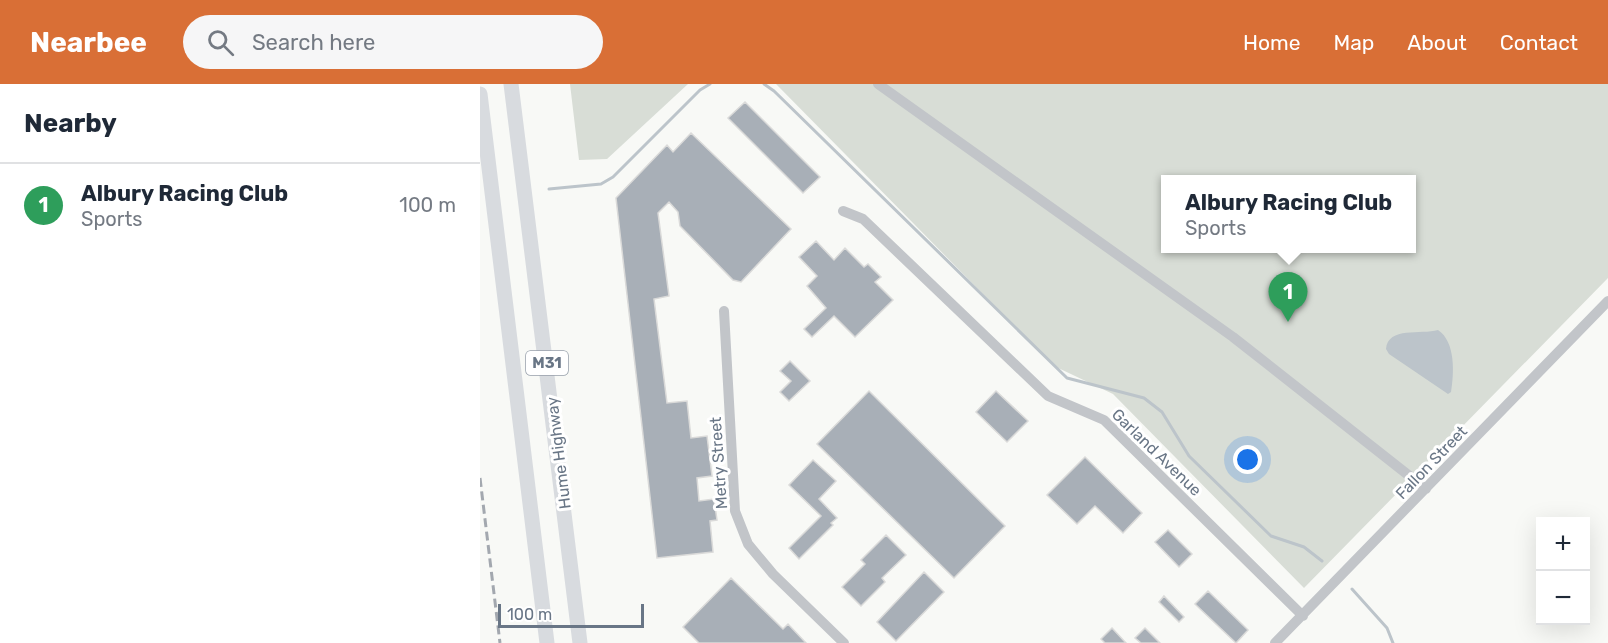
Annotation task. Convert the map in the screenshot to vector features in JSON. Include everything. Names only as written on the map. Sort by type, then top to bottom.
[{"type":"highway","name":"Hume Highway","points":[[511,84],[580,643]]},
{"type":"highway","name":"Hume Highway","points":[[480,94],[547,643]]},
{"type":"street","points":[[878,84],[1233,337],[1426,489]]},
{"type":"street","name":"Garland Avenue","points":[[843,211],[863,219],[1048,396],[1104,420],[1303,616]]},
{"type":"street","name":"Fallon Street","points":[[1275,643],[1608,301]]},
{"type":"street","name":"Metry Street","points":[[724,311],[735,510],[748,544],[773,574],[844,643]]},
{"type":"shaded area","points":[[570,84],[688,84],[607,159],[579,160]]},
{"type":"shaded area","points":[[776,84],[1608,84],[1608,278],[1304,588],[1113,394],[1054,366]]},
{"type":"shaded area","points":[[1438,330],[1444,335],[1451,350],[1452,385],[1451,392],[1448,394],[1389,354],[1386,349],[1388,342],[1399,334]]},
{"type":"building","points":[[745,102],[820,177],[803,193],[728,118]]},
{"type":"building","points":[[691,133],[791,229],[741,282],[733,280],[680,226],[678,212],[669,202],[658,213],[669,296],[654,299],[667,403],[687,401],[691,438],[707,436],[712,476],[697,478],[699,501],[714,499],[717,520],[710,521],[713,552],[657,558],[616,198],[667,145],[673,152]]},
{"type":"building","points":[[816,241],[834,260],[845,248],[864,267],[868,264],[881,277],[875,282],[893,300],[855,337],[834,316],[812,337],[804,329],[826,308],[807,286],[817,276],[799,257]]},
{"type":"building","points":[[790,361],[810,381],[789,401],[780,392],[791,381],[780,371]]},
{"type":"building","points":[[869,391],[1005,526],[954,578],[817,444]]},
{"type":"building","points":[[996,391],[1028,421],[1007,442],[976,412]]},
{"type":"building","points":[[1085,457],[1142,513],[1123,533],[1095,506],[1077,524],[1047,495]]},
{"type":"building","points":[[813,460],[836,481],[819,499],[837,518],[831,523],[833,525],[799,559],[789,548],[821,516],[789,485]]},
{"type":"building","points":[[1168,530],[1192,554],[1179,567],[1155,542]]},
{"type":"building","points":[[886,535],[906,555],[882,578],[885,582],[861,606],[842,587],[865,564],[861,560]]},
{"type":"building","points":[[924,572],[944,592],[896,641],[877,622]]},
{"type":"building","points":[[731,578],[783,629],[788,624],[806,643],[699,643],[683,627]]},
{"type":"building","points":[[1208,591],[1248,630],[1236,643],[1195,604]]},
{"type":"building","points":[[1164,596],[1184,617],[1179,622],[1159,602]]},
{"type":"building","points":[[1112,628],[1126,643],[1105,643],[1101,639]]},
{"type":"building","points":[[1145,628],[1160,643],[1141,643],[1135,638]]},
{"type":"waterway","points":[[549,189],[601,184],[613,177],[700,90],[710,84]]},
{"type":"waterway","points":[[764,84],[774,91],[1067,378],[1144,398],[1162,412],[1189,456],[1271,536],[1304,547],[1322,561]]},
{"type":"waterway","points":[[1352,589],[1387,628],[1393,643]]},
{"type":"railway","points":[[480,478],[500,643]]},
{"type":"place","name":"Albury Racing Club","points":[[1288,322]]}]
